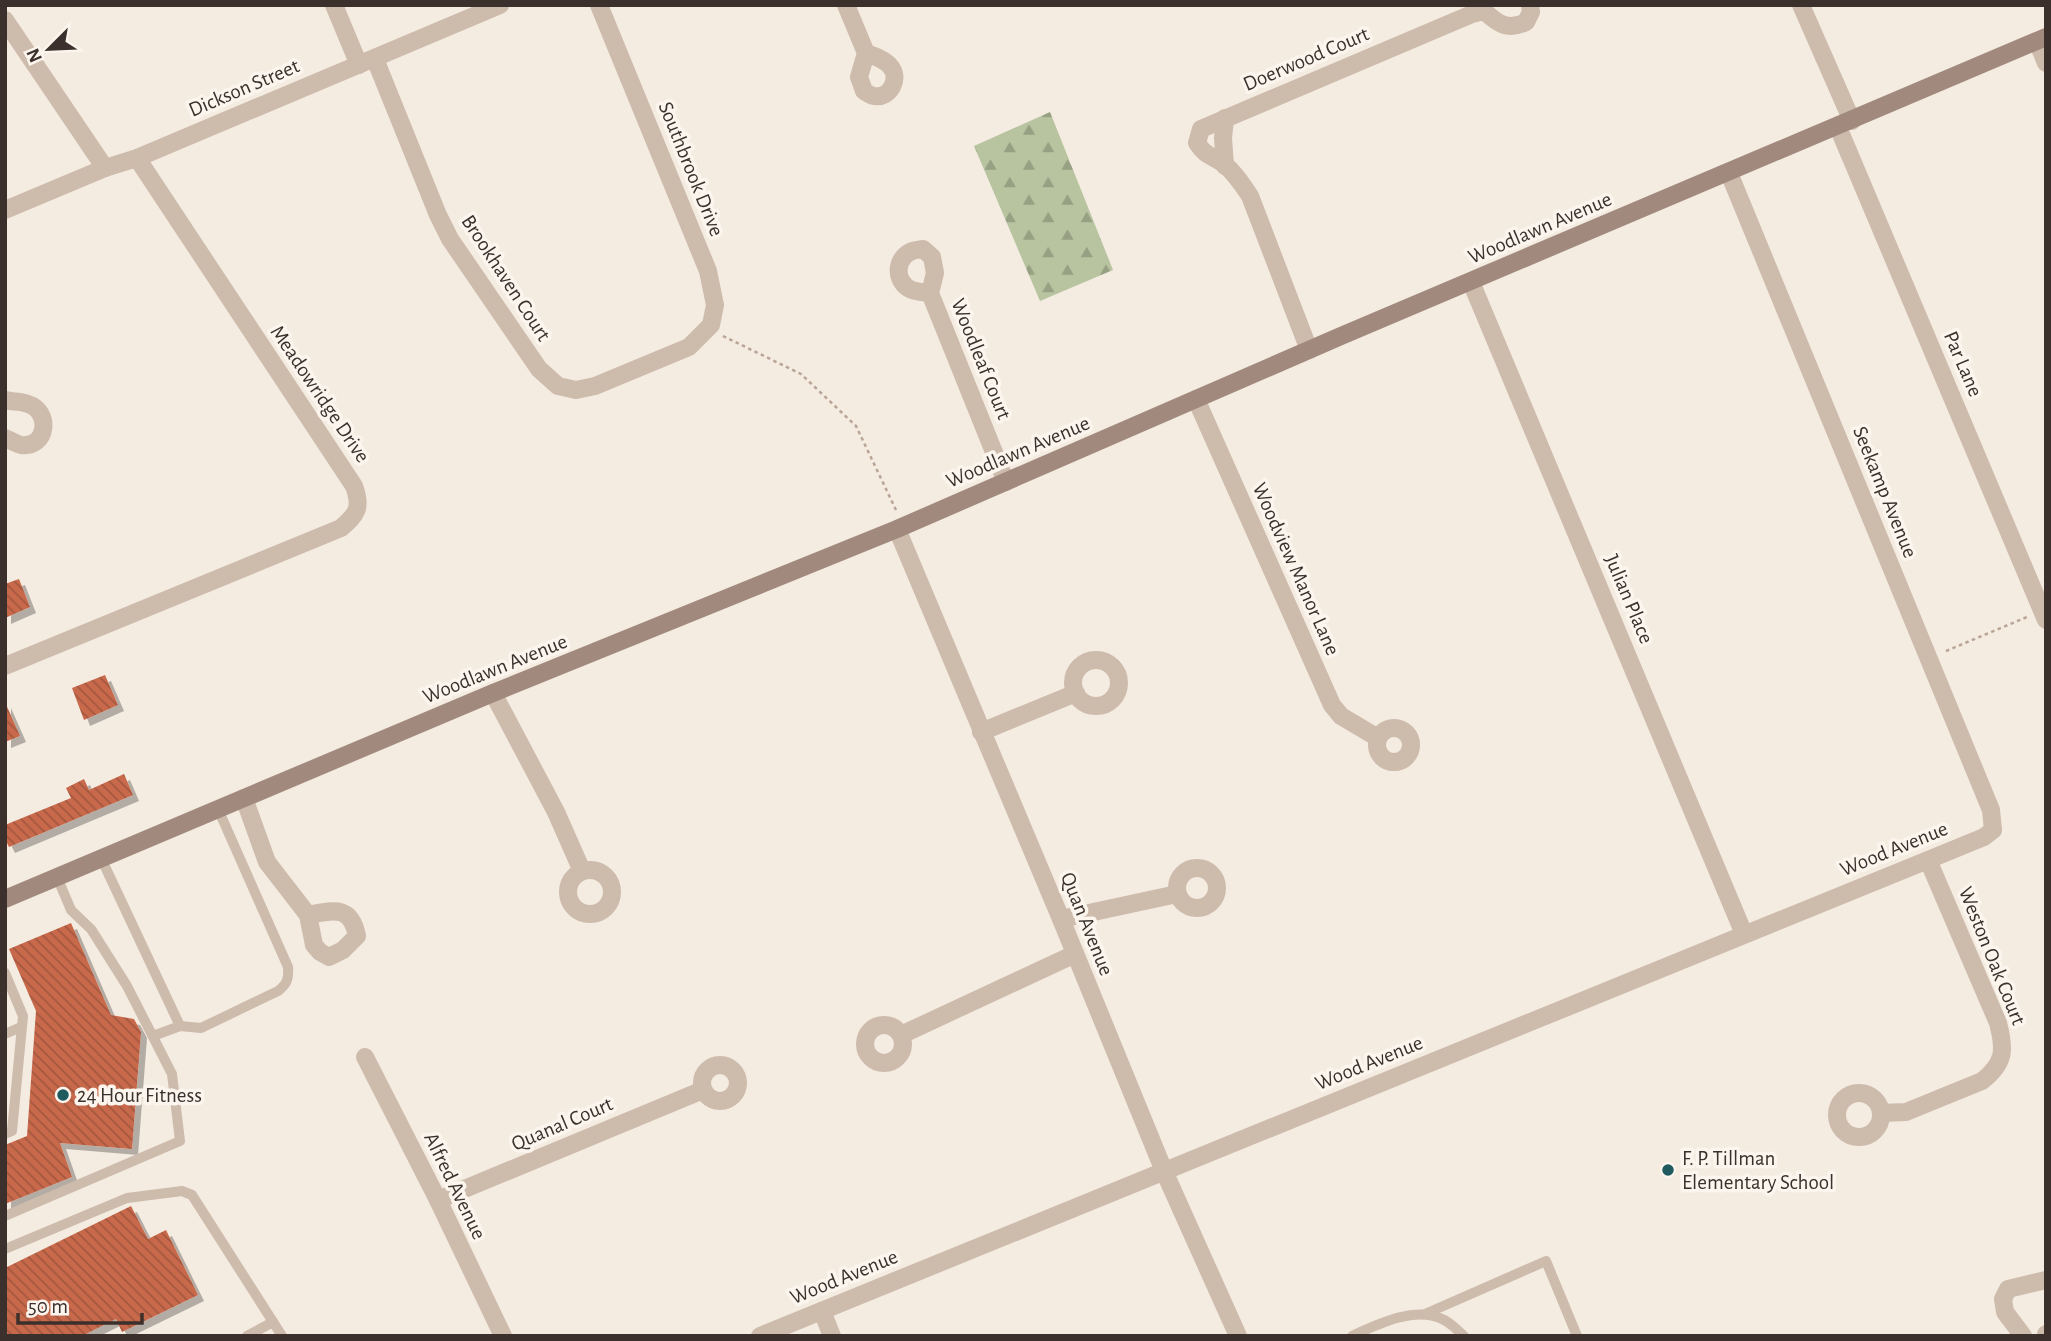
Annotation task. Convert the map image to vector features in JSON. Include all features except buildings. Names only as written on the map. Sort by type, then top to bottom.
[{"type":"street","name":"Brookhaven Court","points":[[334,5],[367,62],[450,239],[539,369],[558,386],[576,390],[595,386],[690,347],[707,329]]},
{"type":"street","name":"Dickson Street","points":[[5,210],[137,158],[500,5]]},
{"type":"street","name":"Southbrook Drive","points":[[599,5],[708,271],[715,305],[711,325],[707,329]]},
{"type":"street","points":[[846,5],[866,53]]},
{"type":"street","name":"Doerwood Court","points":[[1309,350],[1250,196],[1235,174],[1204,153],[1197,143],[1201,129],[1485,8],[1495,21],[1516,27],[1526,22],[1531,12],[1530,5]]},
{"type":"street","name":"Par Lane","points":[[1801,5],[1844,124],[2044,615]]},
{"type":"street","points":[[5,20],[105,169]]},
{"type":"street","points":[[2041,39],[2046,63]]},
{"type":"street","name":"Woodlawn Avenue","points":[[5,899],[494,693],[900,528],[1309,350],[2041,39]]},
{"type":"street","points":[[1225,118],[1225,166]]},
{"type":"street","name":"Meadowridge Drive","points":[[5,666],[341,528],[355,516],[359,499],[354,486],[137,158]]},
{"type":"street","name":"Seekamp Avenue","points":[[1729,173],[1990,810],[1993,830]]},
{"type":"street","name":"Julian Place","points":[[1471,282],[1744,934]]},
{"type":"street","name":"Woodleaf Court","points":[[930,293],[1006,482]]},
{"type":"street","name":"Woodview Manor Lane","points":[[1196,399],[1332,705],[1341,716],[1378,738]]},
{"type":"street","points":[[5,400],[30,404],[42,415],[45,425],[41,436],[32,443],[21,445],[5,438]]},
{"type":"street","name":"Quan Avenue","points":[[900,528],[981,732],[1164,1171],[1238,1336]]},
{"type":"street","points":[[494,693],[556,812],[582,872]]},
{"type":"street","points":[[981,732],[1076,693]]},
{"type":"street","points":[[244,798],[267,862],[308,915]]},
{"type":"street","name":"Wood Avenue","points":[[760,1336],[1928,860],[1984,837],[1993,830]]},
{"type":"street","name":"Weston Oak Court","points":[[1881,1113],[1906,1112],[1982,1081],[1998,1064],[2004,1045],[1998,1023],[1928,860]]},
{"type":"street","points":[[1061,919],[1177,894]]},
{"type":"street","points":[[901,1035],[1075,954]]},
{"type":"street","name":"Alfred Avenue","points":[[365,1057],[503,1336]]},
{"type":"street","name":"Quanal Court","points":[[438,1200],[703,1090]]},
{"type":"street","points":[[2023,1336],[2005,1312],[2003,1299],[2008,1289],[2046,1280]]},
{"type":"street","points":[[822,1311],[832,1336]]},
{"type":"lane","points":[[153,1036],[180,1026],[201,1028],[278,991],[289,978],[288,967],[218,809]]},
{"type":"lane","points":[[101,858],[180,1026]]},
{"type":"lane","points":[[5,1216],[180,1141],[172,1074],[127,986],[91,929],[72,910],[57,877]]},
{"type":"lane","points":[[5,1134],[12,1131],[23,1016],[6,976]]},
{"type":"lane","points":[[5,1034],[22,1027]]},
{"type":"lane","points":[[5,1083],[17,1077]]},
{"type":"lane","points":[[5,1249],[127,1198],[188,1192],[282,1336]]},
{"type":"lane","points":[[1352,1336],[1399,1318],[1425,1314],[1546,1261],[1577,1336]]},
{"type":"lane","points":[[1425,1314],[1444,1319],[1464,1336]]},
{"type":"lane","points":[[247,1336],[274,1322]]},
{"type":"path","points":[[707,329],[801,374],[856,426],[900,528]]},
{"type":"path","points":[[1928,659],[2044,615]]},
{"type":"green space","points":[[1050,112],[1113,270],[1040,301],[974,146]]},
{"type":"place","name":"24 Hour Fitness","points":[[63,1095]]},
{"type":"place","name":"F. P. Tillman Elementary School","points":[[1668,1170]]}]
